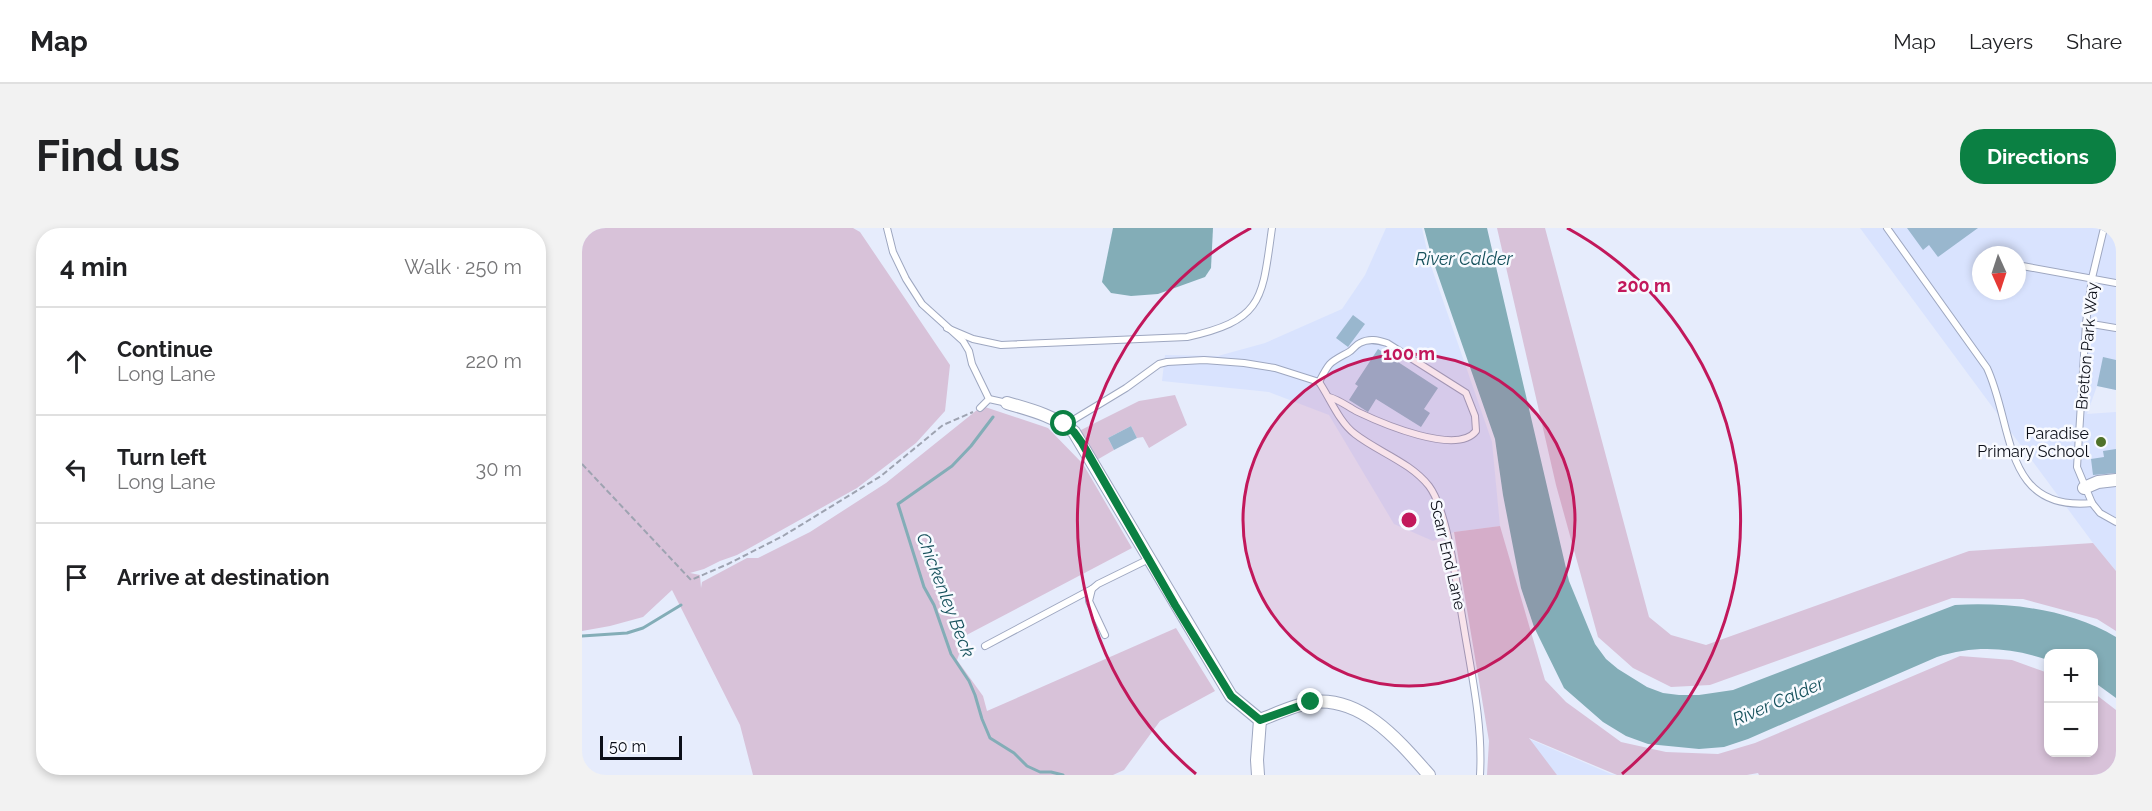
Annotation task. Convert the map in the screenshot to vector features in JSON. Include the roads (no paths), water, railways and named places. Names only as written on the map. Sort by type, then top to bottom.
[{"type":"street","points":[[1007,403],[1050,417],[1074,432],[1231,696],[1260,720]]},
{"type":"street","points":[[2084,488],[2098,482],[2116,480]]},
{"type":"street","points":[[1260,720],[1311,702],[1335,702],[1353,708],[1373,721],[1397,740],[1429,775]]},
{"type":"street","points":[[1258,775],[1260,720]]},
{"type":"lane","points":[[886,228],[893,252],[906,279],[922,304],[963,341],[989,399]]},
{"type":"lane","points":[[947,328],[973,339],[1001,345],[1187,337],[1213,331],[1235,321],[1256,303],[1264,284],[1272,228]]},
{"type":"lane","points":[[1887,228],[1987,368],[1996,386],[2017,466],[2026,480],[2040,493],[2057,501],[2075,505],[2092,503]]},
{"type":"lane","name":"Bretton Park Way","points":[[2104,228],[2092,278],[2086,323],[2077,467],[2092,503],[2100,513],[2116,522]]},
{"type":"lane","points":[[2026,267],[2116,283]]},
{"type":"lane","points":[[2086,323],[2116,328]]},
{"type":"lane","points":[[1065,425],[1126,388],[1159,364],[1181,361],[1218,361],[1275,368],[1319,381],[1330,362],[1350,352],[1359,343],[1371,339],[1388,343],[1466,393],[1475,416],[1476,430],[1473,434],[1460,439],[1436,438],[1377,420],[1338,400],[1329,398]]},
{"type":"lane","name":"Scarr End Lane","points":[[1319,381],[1347,427],[1412,469],[1424,480],[1435,496],[1446,533],[1458,591],[1479,726],[1480,775]]},
{"type":"lane","points":[[989,399],[1007,403]]},
{"type":"lane","points":[[980,408],[989,399]]},
{"type":"lane","points":[[985,646],[1149,559]]},
{"type":"lane","points":[[1092,589],[1089,601],[1105,635]]},
{"type":"water","points":[[1113,228],[1213,228],[1211,268],[1205,277],[1158,294],[1131,296],[1111,293],[1102,282]]},
{"type":"water","name":"River Calder","points":[[1424,228],[1487,228],[1569,581],[1595,644],[1606,659],[1618,669],[1647,687],[1663,693],[1699,695],[1733,690],[1955,605],[2017,606],[2079,620],[2116,637],[2116,698],[2098,685],[2098,649],[2044,649],[2044,659],[2020,652],[1979,649],[1937,657],[1748,739],[1724,747],[1699,749],[1648,744],[1626,736],[1603,722],[1564,688],[1534,627],[1521,588],[1495,439],[1432,258]]},
{"type":"waterway","name":"Chickenley Beck","points":[[993,417],[952,466],[898,504],[924,587],[934,605],[951,654],[969,681],[990,738],[1014,753],[1027,766],[1040,772],[1063,775]]},
{"type":"waterway","points":[[582,636],[627,633],[643,628],[681,605]]},
{"type":"place","name":"Paradise Primary School","points":[[2101,442]]}]
